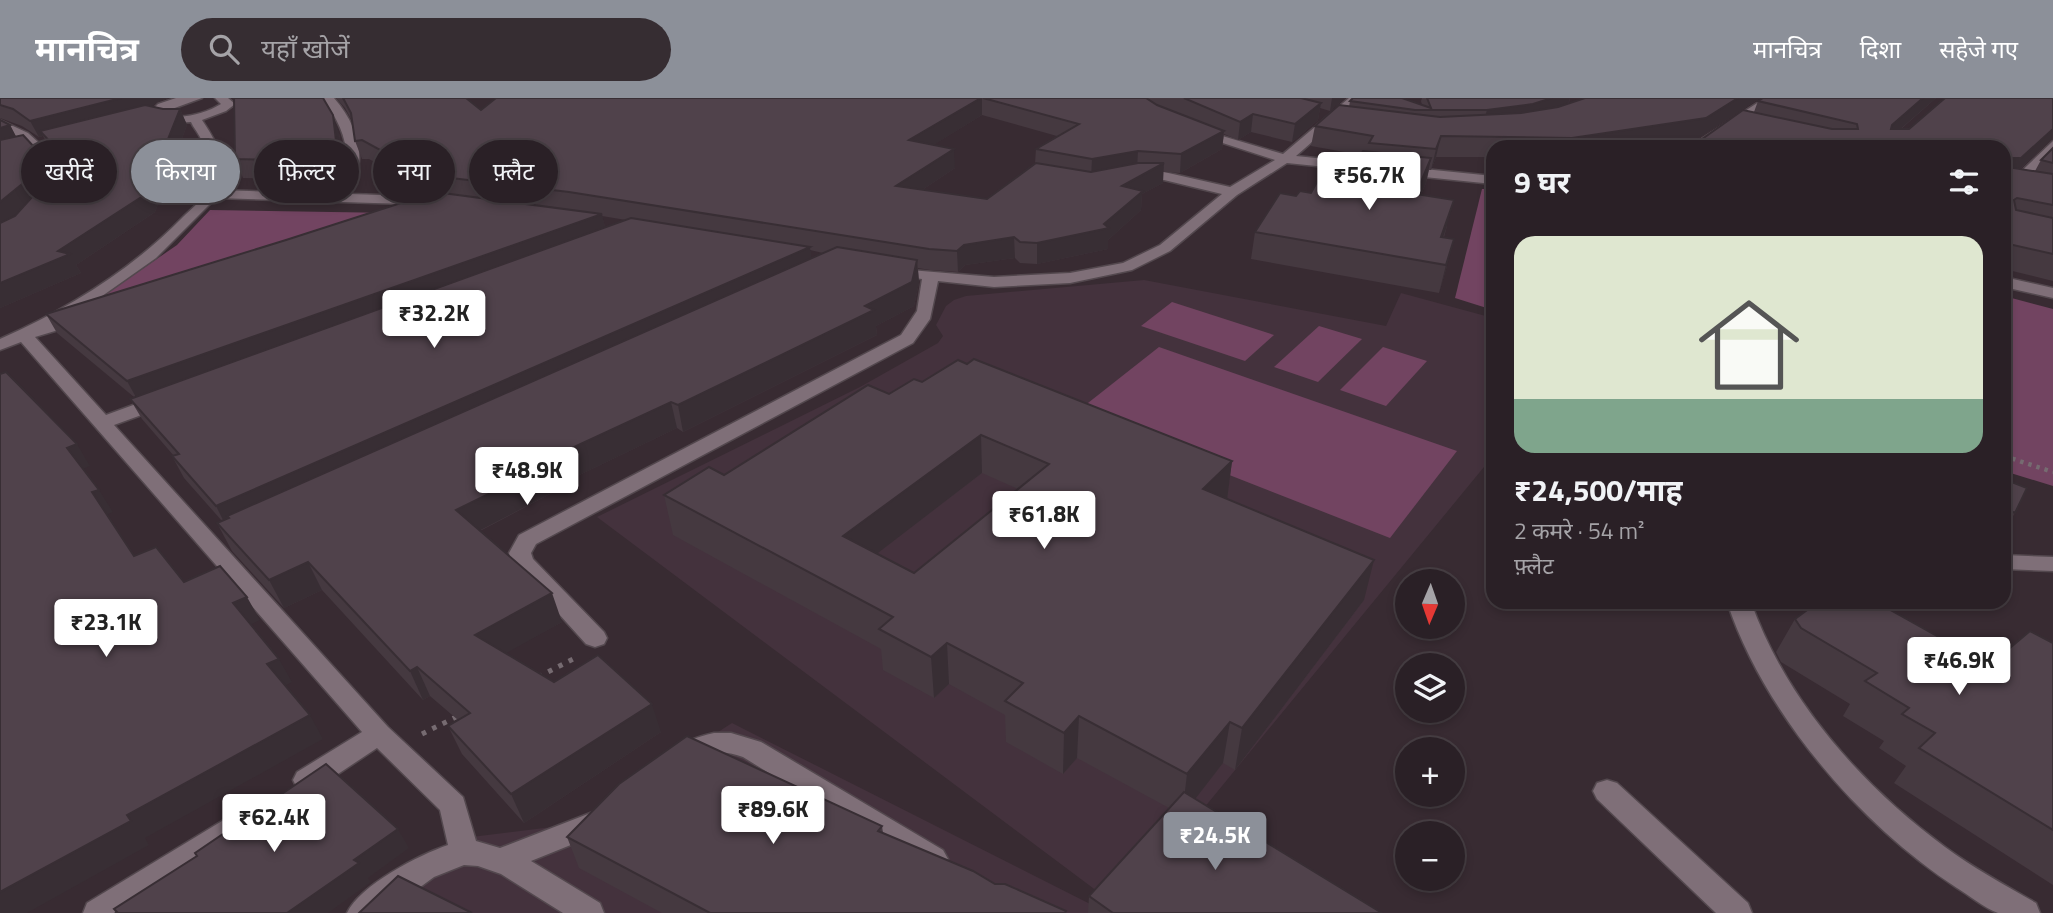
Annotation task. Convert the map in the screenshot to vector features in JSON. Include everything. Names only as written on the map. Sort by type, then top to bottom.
[{"type":"street","points":[[156,98],[171,103]]},
{"type":"street","points":[[196,98],[171,103],[148,116],[167,119],[193,117],[222,109],[229,104],[227,99]]},
{"type":"street","points":[[328,98],[351,129],[353,140]]},
{"type":"street","points":[[877,269],[930,278],[993,282],[1070,278],[1127,267],[1165,248],[1232,191],[1285,159],[1356,98]]},
{"type":"street","points":[[1706,140],[1766,99]]},
{"type":"street","points":[[1313,113],[1353,121]]},
{"type":"street","points":[[193,117],[210,140]]},
{"type":"street","points":[[1733,123],[1754,128]]},
{"type":"street","points":[[0,124],[39,140]]},
{"type":"street","points":[[1183,126],[1285,159],[1486,179]]},
{"type":"street","points":[[12,150],[21,148]]},
{"type":"street","points":[[2015,186],[2051,148]]},
{"type":"street","points":[[1125,179],[1164,176],[1232,191]]},
{"type":"street","points":[[359,198],[454,203],[407,215]]},
{"type":"street","points":[[0,345],[55,320],[129,272],[184,226],[204,203]]},
{"type":"street","points":[[595,638],[522,561],[520,553],[527,540],[907,339],[916,332],[925,315],[930,278]]},
{"type":"street","points":[[2011,284],[2053,293]]},
{"type":"street","points":[[24,335],[103,310]]},
{"type":"street","points":[[24,335],[101,423],[218,543],[386,741],[453,805],[464,853]]},
{"type":"street","points":[[101,423],[178,395]]},
{"type":"street","points":[[2011,562],[2053,564]]},
{"type":"street","points":[[1741,609],[1752,642],[1774,681],[1807,726],[1859,784],[1922,846],[1968,880],[2025,913]]},
{"type":"street","points":[[99,913],[280,797],[386,741]]},
{"type":"street","points":[[662,774],[704,743],[730,742],[751,749],[952,870]]},
{"type":"street","points":[[1607,791],[1737,913]]},
{"type":"street","points":[[500,860],[588,828],[620,805]]},
{"type":"street","points":[[362,913],[419,870],[464,853],[500,860],[589,913]]},
{"type":"path","points":[[2011,458],[2053,472]]},
{"type":"path","points":[[528,682],[590,651],[595,638]]},
{"type":"path","points":[[386,741],[467,712]]},
{"type":"shaded area","points":[[1482,189],[1486,189],[1486,308],[1455,298]]},
{"type":"shaded area","points":[[210,210],[394,213],[100,298],[177,245]]},
{"type":"shaded area","points":[[1144,280],[1386,326],[1401,293],[1486,316],[1486,465],[1400,569],[1395,569],[1395,575],[1121,909],[597,517],[860,387],[938,343],[943,336],[936,325],[946,306],[966,296]]},
{"type":"shaded area","points":[[2011,298],[2053,309],[2053,486],[2011,473]]},
{"type":"shaded area","points":[[1172,302],[1274,335],[1245,361],[1141,326]]},
{"type":"shaded area","points":[[1319,326],[1362,339],[1318,382],[1274,367]]},
{"type":"shaded area","points":[[1159,347],[1457,451],[1390,538],[1074,414]]},
{"type":"shaded area","points":[[1383,347],[1427,361],[1386,406],[1340,390]]},
{"type":"shaded area","points":[[732,723],[1107,913],[366,913],[463,838],[576,824]]},
{"type":"building","points":[[0,98],[121,98],[30,121],[13,109],[0,105]]},
{"type":"building","points":[[234,98],[323,98],[333,115],[336,140],[254,140],[254,159],[240,159],[240,140],[235,140]]},
{"type":"building","points":[[343,98],[466,98],[481,110],[496,98],[981,98],[909,140],[954,149],[896,186],[987,199],[1036,163],[1091,172],[1138,163],[1164,163],[1122,186],[1143,191],[1104,224],[1109,228],[1037,243],[1020,242],[1014,237],[964,245],[957,251],[929,249],[558,191],[558,140],[469,140],[469,180],[455,178],[455,140],[373,140],[373,146],[362,140],[355,140],[351,113]]},
{"type":"building","points":[[983,98],[1146,98],[1157,105],[1224,131],[1181,154],[1138,151],[1092,159],[1036,149],[1079,124]]},
{"type":"building","points":[[1184,98],[1301,98],[1321,103],[1295,124],[1253,114],[1240,122]]},
{"type":"building","points":[[1353,98],[1402,98],[1431,108],[1427,98],[1552,98],[1533,104],[1487,110],[1415,110],[1350,101]]},
{"type":"building","points":[[1585,98],[1738,98],[1706,118],[1572,138],[1441,136],[1436,149],[1369,143],[1373,136],[1315,126],[1339,105],[1440,117],[1521,113],[1558,107]]},
{"type":"building","points":[[1763,98],[1923,98],[1892,125],[1891,129],[1909,129],[1945,98],[2053,98],[2053,129],[2021,158],[2013,158],[2013,168],[2053,174],[2053,205],[2017,198],[2014,200],[2016,210],[2053,218],[2053,254],[2011,245],[2011,140],[1701,140],[1743,110],[1832,129],[1858,129],[1857,124],[1758,101]]},
{"type":"building","points":[[145,105],[180,109],[168,140],[131,140],[132,203],[58,251],[70,254],[0,283],[0,223],[15,216],[27,203],[117,203],[117,140],[48,140],[40,131]]},
{"type":"building","points":[[0,120],[10,125],[0,128]]},
{"type":"building","points":[[23,135],[28,140],[21,140],[21,185],[0,202],[0,140]]},
{"type":"building","points":[[2053,148],[2053,163],[2041,160]]},
{"type":"building","points":[[1363,151],[1431,158],[1416,194],[1454,200],[1441,237],[1454,239],[1446,265],[1255,232],[1280,193],[1296,196],[1300,191],[1311,193],[1317,182],[1344,186]]},
{"type":"building","points":[[455,195],[469,196],[469,203],[518,203],[602,214],[127,381],[46,314],[401,203],[455,203]]},
{"type":"building","points":[[631,218],[810,247],[216,506],[172,456],[179,454],[130,399]]},
{"type":"building","points":[[837,247],[917,260],[912,282],[865,306],[874,310],[678,405],[671,402],[559,454],[563,457],[456,510],[552,593],[475,635],[554,682],[598,655],[652,704],[511,794],[448,726],[470,713],[417,667],[410,671],[308,562],[269,580],[217,523],[229,518],[227,516]]},
{"type":"building","points":[[974,359],[1232,461],[1203,489],[1374,560],[1242,728],[1230,722],[1187,774],[1079,716],[1064,733],[1005,701],[1023,683],[947,643],[931,657],[879,629],[893,617],[664,495],[709,467],[724,475],[868,385],[889,394],[914,379],[922,382],[958,360],[967,364]],"holes":[[[981,435],[1049,464],[914,573],[843,536]]]},
{"type":"building","points":[[6,372],[77,444],[67,448],[99,490],[92,492],[134,556],[156,547],[184,582],[220,566],[247,597],[233,603],[279,659],[267,664],[310,715],[127,815],[131,821],[0,892],[0,374]]},
{"type":"building","points":[[2011,482],[2027,488],[2015,513],[2011,511]]},
{"type":"building","points":[[1809,609],[1889,609],[1964,651],[1973,644],[1998,658],[2030,631],[2053,643],[2053,830],[1919,748],[1935,733],[1902,714],[1909,708],[1865,681],[1877,673],[1801,628],[1795,619]]},
{"type":"building","points":[[687,736],[882,826],[878,831],[973,871],[995,884],[1005,884],[1066,911],[710,913],[567,837],[619,784]]},
{"type":"building","points":[[326,764],[398,829],[354,860],[359,863],[287,913],[115,913],[117,912],[114,909],[197,856],[195,853]]},
{"type":"building","points":[[1184,792],[1382,913],[1113,913],[1089,896]]},
{"type":"building","points":[[398,876],[472,913],[359,913]]}]
